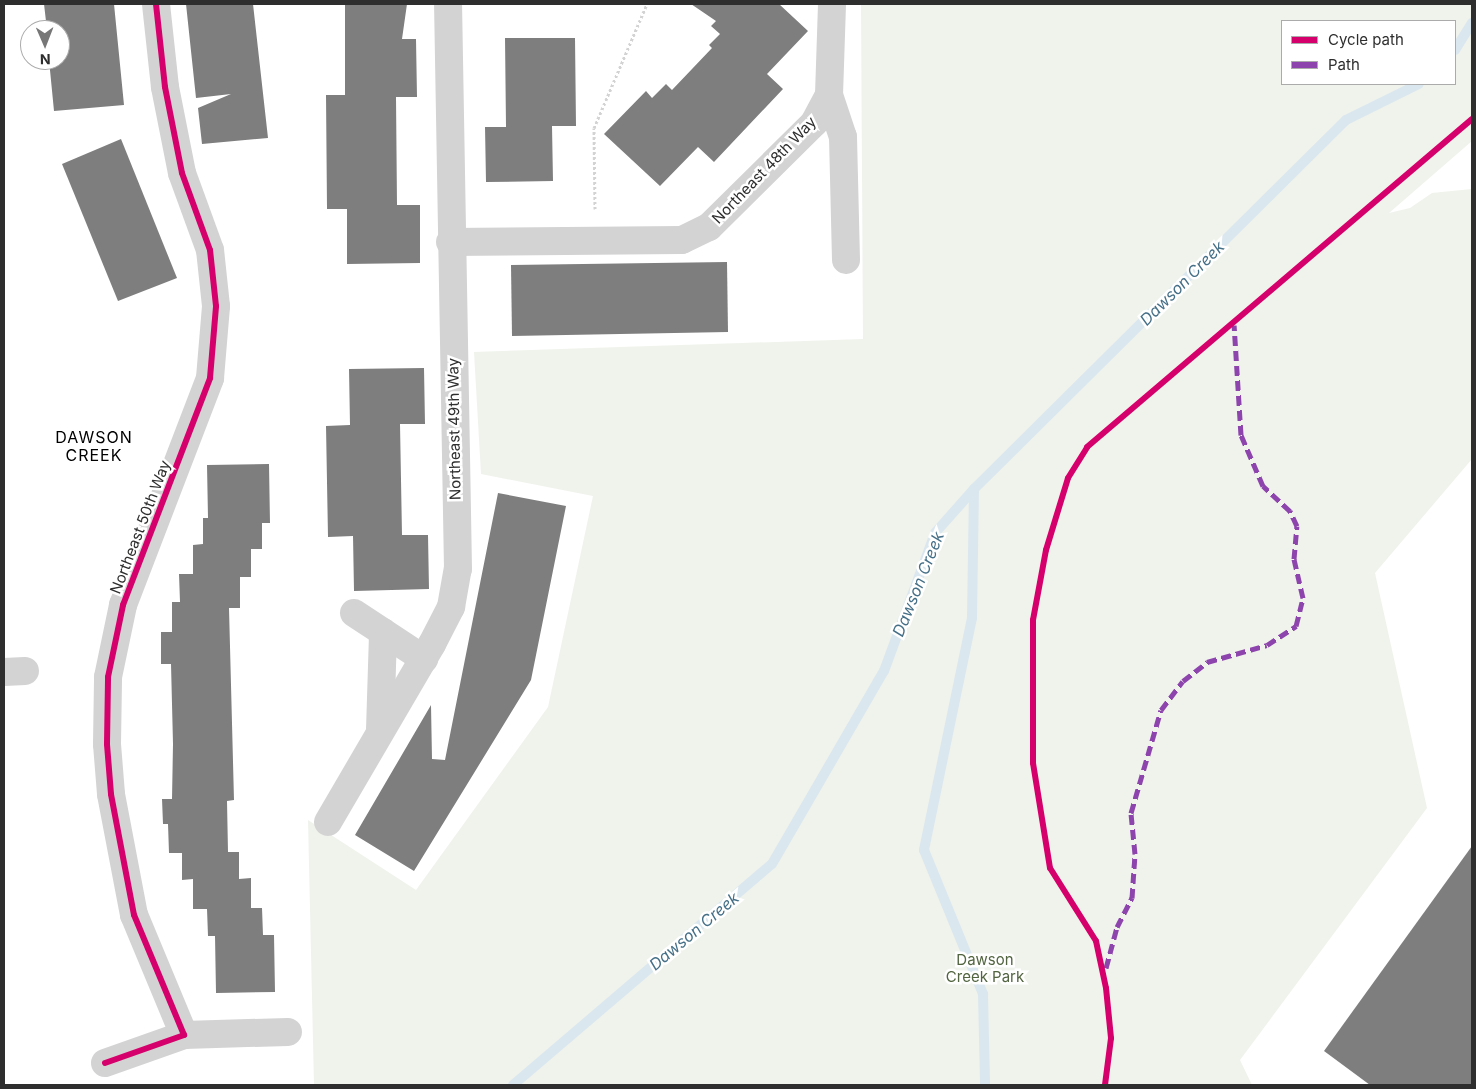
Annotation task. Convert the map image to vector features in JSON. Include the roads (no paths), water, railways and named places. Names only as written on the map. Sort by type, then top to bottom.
[{"type":"street","name":"Northeast 50th Way","points":[[156,4],[165,87],[182,173],[210,250],[216,306],[210,378],[123,605],[108,676],[107,744],[111,794],[134,916],[184,1035]]},
{"type":"street","name":"Northeast 49th Way","points":[[328,822],[424,659],[451,607],[458,569],[450,242],[448,4]]},
{"type":"street","name":"Northeast 48th Way","points":[[450,242],[682,240],[709,227],[814,123],[830,95],[832,4]]},
{"type":"street","points":[[830,95],[844,137],[846,260]]},
{"type":"street","points":[[354,613],[424,659]]},
{"type":"street","points":[[380,732],[382,632]]},
{"type":"street","points":[[105,1063],[184,1035],[288,1032]]},
{"type":"waterway","name":"Dawson Creek","points":[[1456,48],[1472,23]]},
{"type":"waterway","name":"Dawson Creek","points":[[513,1085],[772,864],[884,671],[935,533],[974,489],[1346,120],[1417,85]]},
{"type":"waterway","points":[[974,489],[972,618],[924,850],[983,994],[985,1085]]},
{"type":"district","name":"DAWSON CREEK","points":[[94,446]]},
{"type":"park label","name":"Dawson Creek Park","points":[[985,968]]}]
